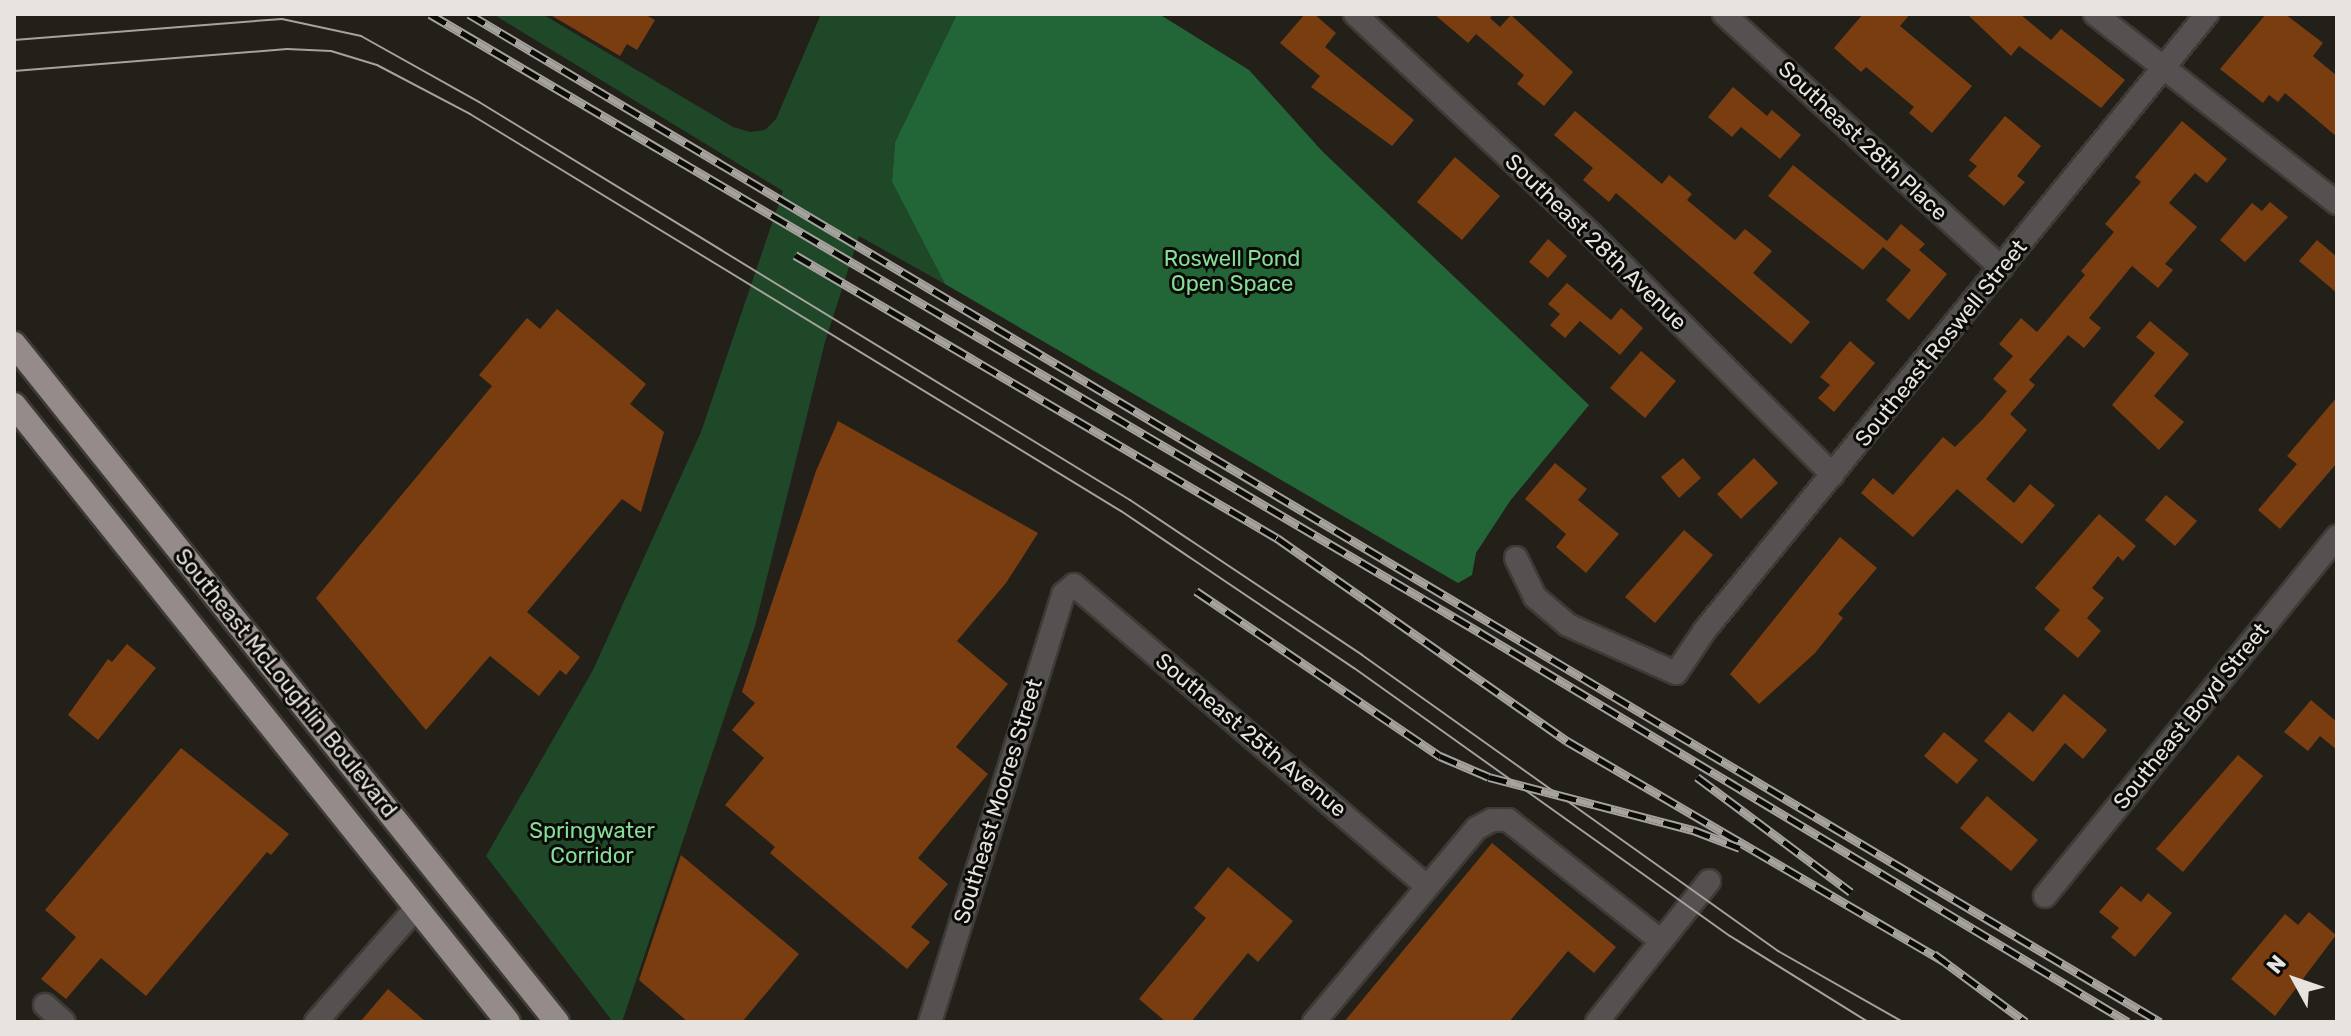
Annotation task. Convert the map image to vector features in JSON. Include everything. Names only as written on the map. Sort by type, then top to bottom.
[{"type":"highway","name":"Southeast McLoughlin Boulevard","points":[[14,344],[557,1022]]},
{"type":"highway","name":"Southeast McLoughlin Boulevard","points":[[14,405],[508,1022]]},
{"type":"street","name":"Southeast 28th Avenue","points":[[1355,14],[1589,232],[1833,475]]},
{"type":"street","name":"Southeast 28th Place","points":[[1724,14],[2001,268]]},
{"type":"street","points":[[2095,14],[2337,203]]},
{"type":"street","name":"Southeast Roswell Street","points":[[1516,558],[1535,597],[1568,625],[1676,673],[2207,14]]},
{"type":"street","name":"Southeast Boyd Street","points":[[2045,896],[2337,537]]},
{"type":"street","name":"Southeast 25th Avenue","points":[[1074,585],[1427,886]]},
{"type":"street","name":"Southeast Moores Street","points":[[930,1022],[1063,594],[1074,585]]},
{"type":"street","points":[[1314,1022],[1477,828],[1508,820],[1661,941]]},
{"type":"street","points":[[1597,1022],[1709,881]]},
{"type":"street","points":[[316,1022],[416,908]]},
{"type":"street","points":[[45,1005],[64,1022]]},
{"type":"green space","name":"Springwater Corridor","points":[[493,14],[542,14],[733,127],[750,132],[765,130],[776,119],[821,14],[957,14],[895,142],[892,182],[945,284],[859,236],[825,342],[755,626],[622,1022],[613,1022],[486,856],[593,670],[701,432],[783,191]]},
{"type":"green space","name":"Roswell Pond Open Space","points":[[957,14],[1159,14],[1249,70],[1322,151],[1589,405],[1510,501],[1476,553],[1472,575],[1458,583],[945,284],[892,182],[895,142]]},
{"type":"building","points":[[549,14],[644,14],[655,20],[637,50],[627,44],[620,56]]},
{"type":"building","points":[[1305,14],[1314,14],[1336,33],[1325,47],[1414,120],[1392,146],[1311,87],[1320,76],[1280,43]]},
{"type":"building","points":[[1434,14],[1493,14],[1490,18],[1500,27],[1511,15],[1573,72],[1544,106],[1517,84],[1524,75],[1476,34],[1468,43]]},
{"type":"building","points":[[1863,14],[1910,14],[1900,26],[1972,86],[1932,133],[1909,113],[1914,107],[1866,67],[1861,72],[1834,48]]},
{"type":"building","points":[[1967,14],[2020,14],[2051,40],[2061,29],[2125,80],[2101,108],[2019,46],[2011,56]]},
{"type":"building","points":[[2266,14],[2285,14],[2323,43],[2313,56],[2337,76],[2337,137],[2285,93],[2278,102],[2269,95],[2263,103],[2220,69]]},
{"type":"building","points":[[1733,87],[1767,116],[1772,110],[1801,135],[1780,159],[1741,127],[1732,137],[1708,117]]},
{"type":"building","points":[[1575,111],[1662,184],[1669,175],[1692,194],[1687,200],[1735,240],[1745,229],[1772,251],[1753,273],[1810,322],[1791,344],[1616,193],[1609,202],[1583,180],[1593,168],[1554,135]]},
{"type":"building","points":[[2005,116],[2041,146],[2017,176],[2025,182],[2004,206],[1968,176],[1977,166],[1969,160]]},
{"type":"building","points":[[2182,121],[2227,159],[2207,183],[2195,173],[2169,203],[2197,227],[2165,264],[2173,270],[2158,288],[2132,266],[2089,318],[2101,328],[2084,348],[2068,335],[2029,380],[2035,385],[2010,414],[2027,430],[1986,479],[2014,503],[2030,484],[2055,505],[2022,544],[1957,489],[1913,537],[1861,493],[1873,478],[1893,495],[1943,437],[1955,447],[1982,420],[2007,391],[1993,379],[2013,356],[1999,344],[2021,318],[2037,332],[2085,275],[2081,271],[2114,232],[2105,224],[2141,182],[2135,177]]},
{"type":"building","points":[[1455,157],[1500,196],[1462,240],[1417,202]]},
{"type":"building","points":[[1793,165],[1887,241],[1901,224],[1925,244],[1919,250],[1947,274],[1909,320],[1886,300],[1911,270],[1883,247],[1863,270],[1768,196]]},
{"type":"building","points":[[2270,202],[2288,217],[2245,262],[2220,240],[2252,203],[2262,211]]},
{"type":"building","points":[[1548,239],[1567,256],[1548,278],[1529,262]]},
{"type":"building","points":[[2317,240],[2337,257],[2337,293],[2299,261]]},
{"type":"building","points":[[1567,283],[1611,320],[1621,308],[1643,328],[1620,355],[1580,321],[1565,338],[1550,325],[1560,314],[1548,304]]},
{"type":"building","points":[[557,309],[646,384],[630,404],[664,432],[641,512],[622,499],[527,612],[580,657],[566,675],[560,670],[539,696],[490,656],[426,730],[316,598],[492,386],[479,375],[527,318],[540,329]]},
{"type":"building","points":[[2150,321],[2189,354],[2154,396],[2184,422],[2159,450],[2112,405],[2155,353],[2136,337]]},
{"type":"building","points":[[1850,341],[1875,363],[1834,412],[1818,398],[1830,385],[1820,377]]},
{"type":"building","points":[[1641,351],[1676,381],[1645,418],[1610,388]]},
{"type":"building","points":[[2337,397],[2337,463],[2280,529],[2258,510],[2297,464],[2287,456]]},
{"type":"building","points":[[838,421],[1038,533],[1006,583],[957,641],[1008,684],[956,747],[988,774],[918,858],[948,884],[911,927],[930,942],[907,969],[770,853],[775,847],[725,805],[764,758],[732,730],[755,703],[742,692],[816,471]]},
{"type":"building","points":[[1683,458],[1701,478],[1679,498],[1661,477]]},
{"type":"building","points":[[1754,458],[1778,483],[1741,519],[1717,494]]},
{"type":"building","points":[[1555,463],[1587,489],[1578,500],[1619,534],[1586,573],[1556,547],[1566,534],[1525,499]]},
{"type":"building","points":[[2166,495],[2197,521],[2175,546],[2145,520]]},
{"type":"building","points":[[2099,514],[2136,546],[2123,561],[2118,556],[2092,588],[2104,598],[2087,618],[2101,631],[2078,658],[2044,629],[2060,610],[2035,588]]},
{"type":"building","points":[[1684,530],[1713,555],[1655,623],[1625,597]]},
{"type":"building","points":[[1840,537],[1877,568],[1838,614],[1843,618],[1815,653],[1759,704],[1730,674]]},
{"type":"building","points":[[127,644],[156,668],[98,740],[68,715],[108,659],[112,662]]},
{"type":"building","points":[[2064,694],[2107,730],[2083,759],[2065,743],[2033,782],[1984,741],[2009,712],[2033,732]]},
{"type":"building","points":[[2311,700],[2337,722],[2337,750],[2320,736],[2308,751],[2284,732]]},
{"type":"building","points":[[1944,732],[1978,760],[1957,784],[1924,756]]},
{"type":"building","points":[[181,748],[289,834],[271,855],[267,852],[146,996],[101,958],[66,999],[41,979],[76,937],[45,910]]},
{"type":"building","points":[[2238,755],[2263,776],[2183,872],[2156,849]]},
{"type":"building","points":[[1987,796],[2038,840],[2011,871],[1960,828]]},
{"type":"building","points":[[1492,843],[1616,947],[1594,973],[1568,951],[1509,1022],[1344,1022]]},
{"type":"building","points":[[681,855],[799,954],[742,1022],[688,1022],[639,980]]},
{"type":"building","points":[[1228,867],[1293,921],[1258,962],[1248,953],[1191,1022],[1166,1022],[1139,999],[1206,918],[1194,908]]},
{"type":"building","points":[[2121,886],[2141,902],[2148,893],[2172,913],[2135,957],[2111,937],[2119,928],[2099,912]]},
{"type":"building","points":[[2309,912],[2336,935],[2275,1016],[2231,979],[2285,914],[2298,925]]},
{"type":"building","points":[[388,989],[426,1022],[360,1022]]},
{"type":"tram line","points":[[14,40],[282,19],[361,36],[479,102],[1130,500],[1362,655],[1778,951],[1903,1022]]},
{"type":"tram line","points":[[14,71],[287,49],[331,51],[377,65],[470,114],[1121,511],[1354,668],[1730,936],[1868,1022]]},
{"type":"railway","points":[[430,14],[1479,632],[2128,1022]]},
{"type":"railway","points":[[469,14],[2160,1022]]},
{"type":"railway","points":[[795,255],[1277,538],[1567,741],[1944,961]]},
{"type":"railway","points":[[1196,591],[1440,756],[1489,777],[1693,830],[1740,848]]},
{"type":"railway","points":[[1697,777],[1851,892]]},
{"type":"railway","points":[[1934,954],[2026,1022]]}]
